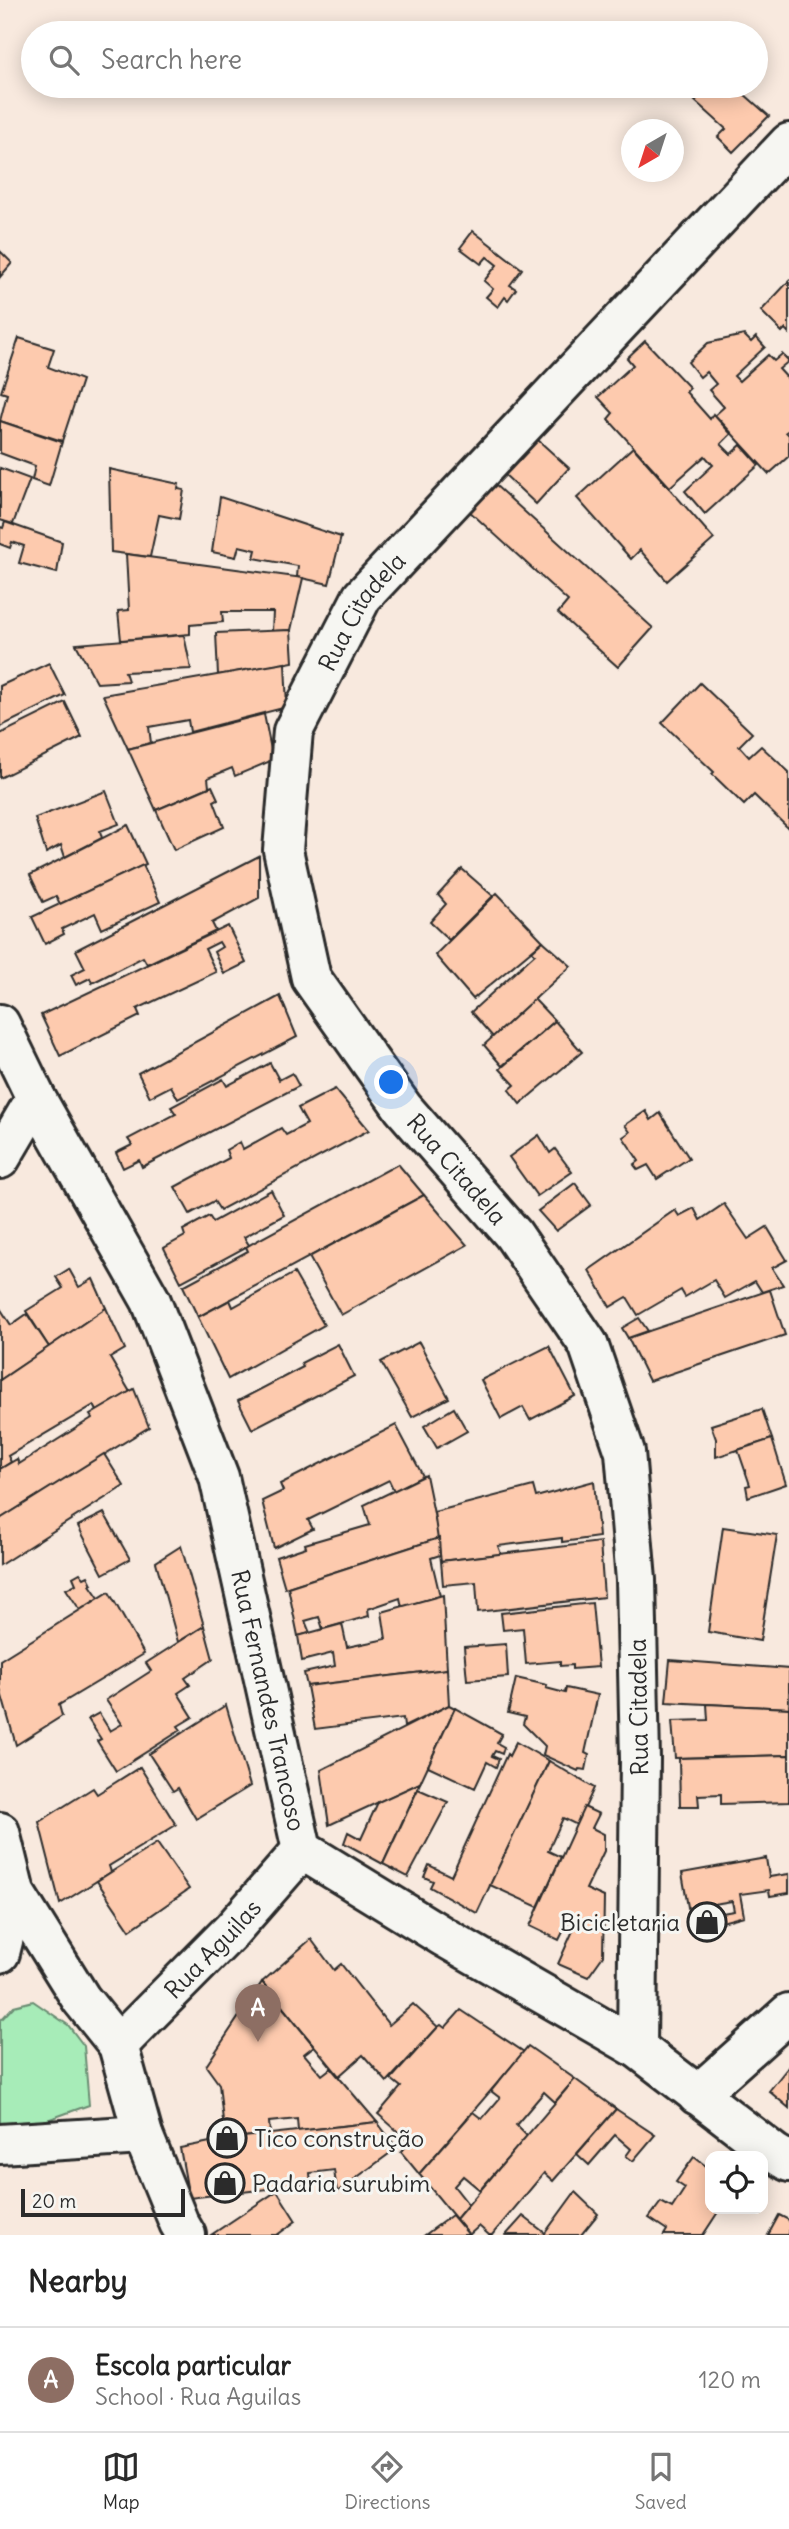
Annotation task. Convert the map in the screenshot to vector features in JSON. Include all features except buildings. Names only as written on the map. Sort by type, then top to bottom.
[{"type":"street","name":"Rua Citadela","points":[[637,2048],[640,1759],[636,1580],[625,1452],[588,1344],[513,1234],[404,1108],[311,978],[283,850],[287,797],[293,731],[362,597],[789,143]]},
{"type":"street","name":"Rua Fernandes Trancoso","points":[[0,1024],[36,1098],[151,1301],[219,1477],[302,1850],[444,1937],[637,2048],[789,2162]]},
{"type":"street","points":[[0,1159],[36,1098]]},
{"type":"street","points":[[0,1832],[15,1893],[81,1999],[118,2045],[143,2135],[186,2235]]},
{"type":"street","name":"Rua Aguilas","points":[[118,2045],[232,1930],[302,1850]]},
{"type":"street","points":[[0,1953],[15,1893]]},
{"type":"street","points":[[697,2095],[789,2013]]},
{"type":"street","points":[[0,2144],[143,2135]]},
{"type":"green space","points":[[33,2001],[68,2025],[84,2046],[89,2105],[0,2137],[0,2021],[14,2006]]},
{"type":"place","name":"Bicicletaria","points":[[707,1922]]},
{"type":"place","name":"Escola particular","points":[[258,2042]]},
{"type":"place","name":"Tico construção","points":[[227,2138]]},
{"type":"place","name":"Padaria surubim","points":[[225,2183]]}]
